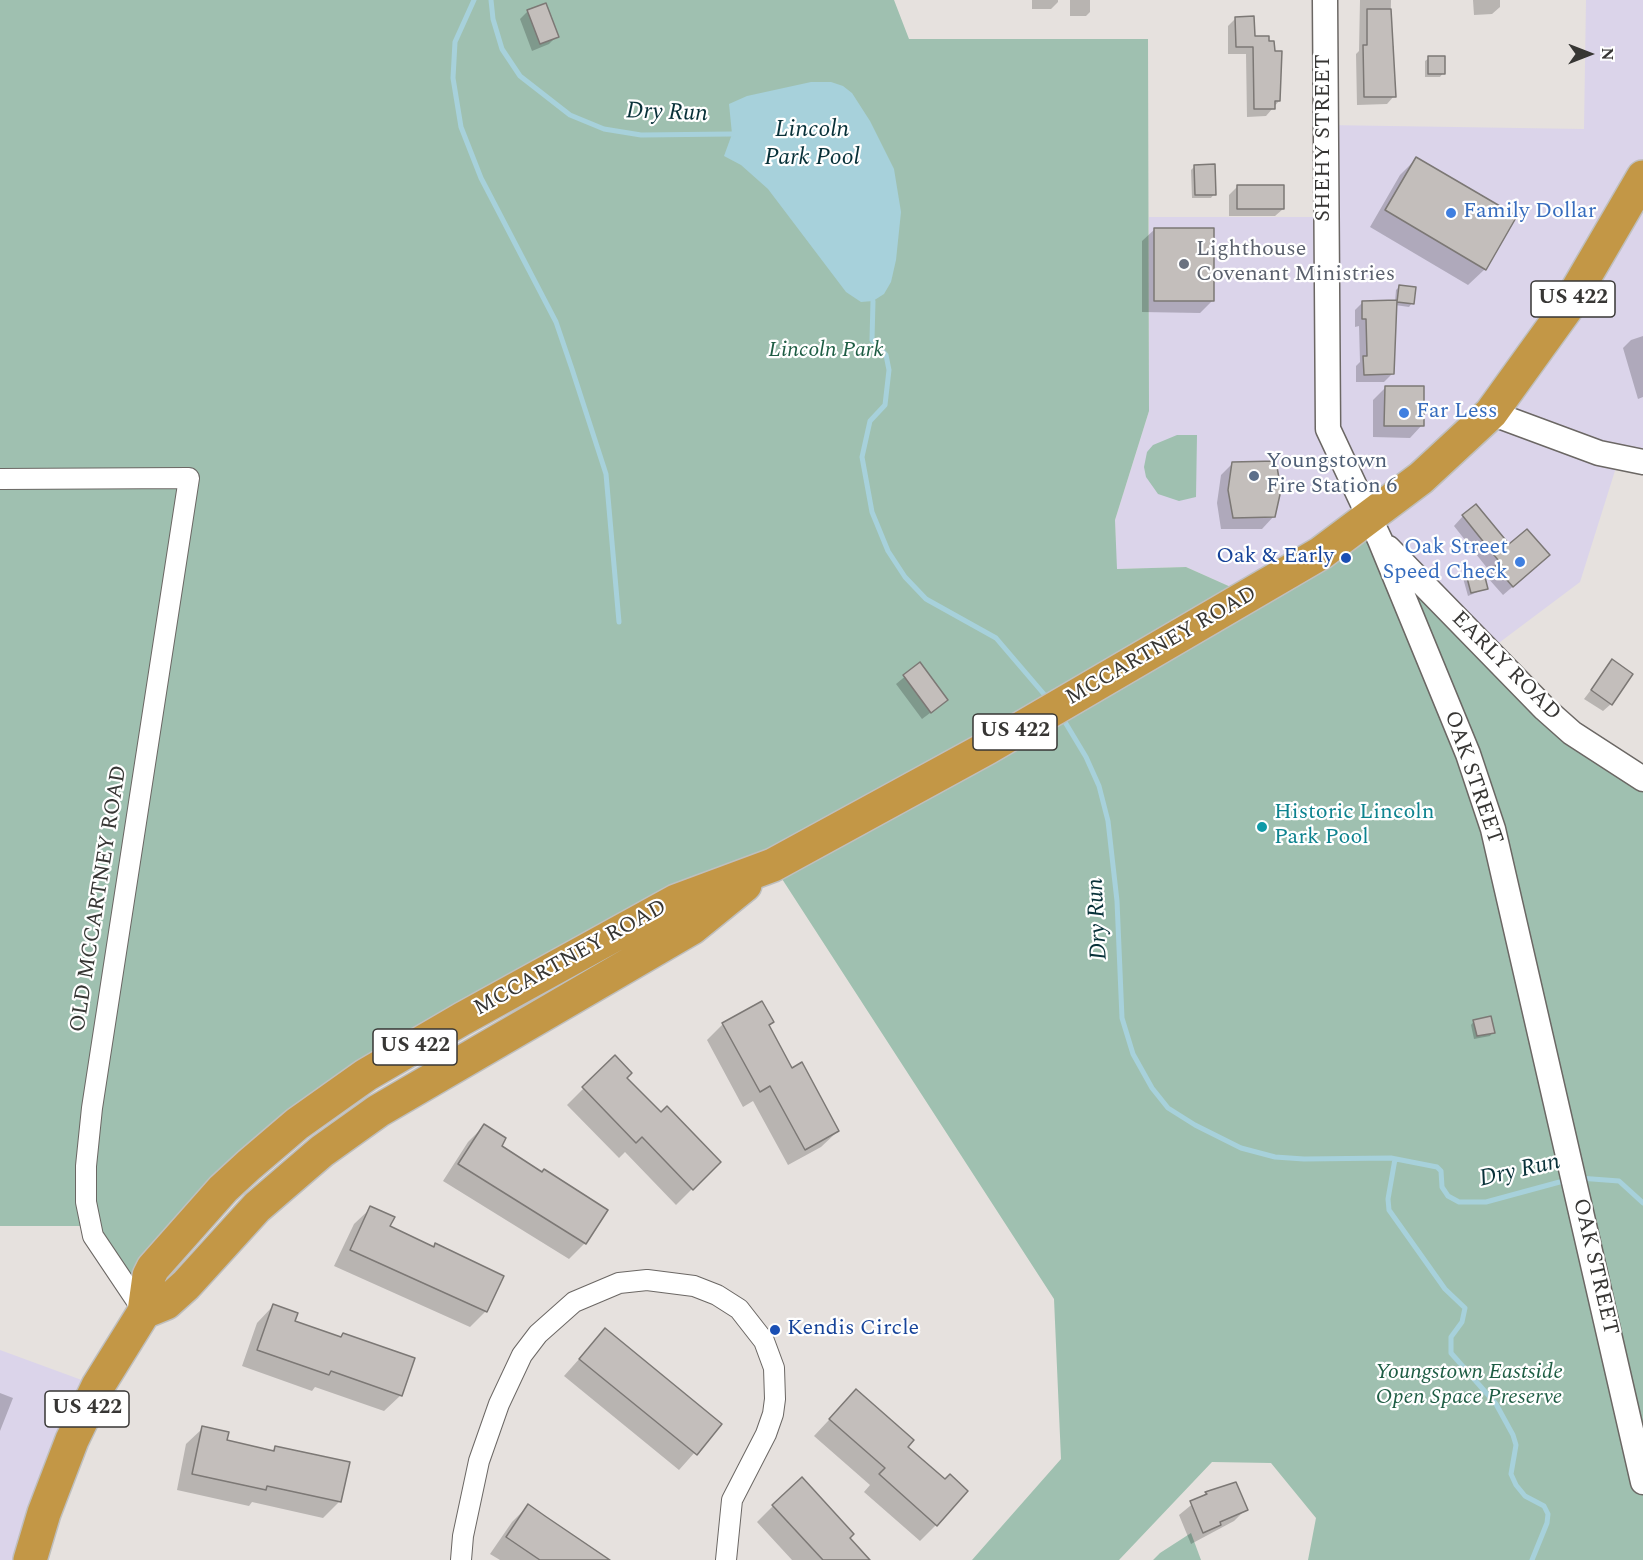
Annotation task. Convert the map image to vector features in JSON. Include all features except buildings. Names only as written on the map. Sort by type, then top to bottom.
[{"type":"highway","name":"US 422","points":[[1374,529],[1421,478],[1491,414],[1566,309],[1643,177]]},
{"type":"highway","name":"MCCARTNEY ROAD","points":[[144,1312],[173,1297],[257,1208],[322,1151],[360,1124],[461,1062],[692,928],[769,867],[987,748],[1251,596],[1321,553],[1374,529]]},
{"type":"highway","name":"US 422","points":[[30,1560],[44,1513],[72,1440],[98,1386],[144,1312]]},
{"type":"street","name":"SHEHY STREET","points":[[1325,0],[1326,415],[1328,429],[1374,529]]},
{"type":"street","points":[[1491,414],[1599,453],[1643,462]]},
{"type":"street","name":"OLD MCCARTNEY ROAD","points":[[0,479],[189,478],[92,1108],[86,1166],[86,1202],[93,1236],[144,1312]]},
{"type":"street","name":"EARLY ROAD","points":[[1374,529],[1545,709],[1572,733],[1643,779]]},
{"type":"street","name":"OAK STREET","points":[[1374,529],[1468,754],[1493,830],[1643,1482]]},
{"type":"street","points":[[461,1560],[476,1471],[499,1404],[522,1355],[538,1334],[574,1302],[619,1283],[647,1280],[694,1286],[717,1295],[739,1309],[764,1341],[774,1368],[773,1414],[766,1434],[732,1500],[726,1560]]},
{"type":"shaded area","points":[[1586,0],[1643,0],[1643,462],[1619,458],[1580,582],[1488,651],[1251,596],[1186,567],[1116,569],[1115,520],[1149,411],[1149,217],[1325,217],[1325,125],[1584,129]]},
{"type":"shaded area","points":[[0,1350],[98,1386],[30,1560],[0,1560]]},
{"type":"green space","name":"Lincoln Park","points":[[0,0],[894,0],[909,39],[1148,39],[1149,411],[1115,520],[1117,569],[1186,567],[1251,596],[1368,519],[1545,709],[1643,779],[1643,1560],[1308,1560],[1316,1518],[1271,1463],[1212,1462],[1119,1560],[972,1560],[1061,1459],[1054,1299],[773,865],[462,1019],[223,1189],[144,1312],[90,1226],[0,1226]]},
{"type":"green space","points":[[1177,435],[1197,435],[1196,497],[1179,501],[1158,494],[1146,477],[1144,467],[1147,452],[1153,445]]},
{"type":"green space","points":[[1191,1533],[1201,1560],[1153,1560],[1160,1553]]},
{"type":"water","name":"Lincoln Park Pool","points":[[811,82],[831,82],[843,86],[852,93],[870,121],[894,169],[901,212],[896,260],[891,282],[884,294],[873,301],[861,302],[846,292],[768,189],[741,165],[724,156],[732,134],[729,104],[747,96]]},
{"type":"waterway","points":[[474,0],[455,42],[453,78],[461,127],[481,178],[556,322],[606,474],[619,622]]},
{"type":"waterway","name":"Dry Run","points":[[491,0],[493,19],[502,49],[520,76],[570,115],[604,129],[641,135],[732,134]]},
{"type":"waterway","name":"Dry Run","points":[[873,301],[872,340],[886,355],[889,370],[885,405],[870,421],[862,457],[872,512],[888,551],[905,577],[926,599],[996,638],[1049,700]]},
{"type":"waterway","name":"Dry Run","points":[[1062,717],[1086,757],[1099,786],[1108,821],[1117,901],[1122,1018],[1133,1054],[1152,1088],[1168,1108],[1195,1125],[1241,1148],[1275,1157],[1391,1158],[1437,1167],[1441,1171],[1442,1187],[1448,1196],[1459,1202],[1486,1202],[1567,1180]]},
{"type":"waterway","points":[[1395,1159],[1388,1199],[1389,1210],[1445,1289],[1465,1308],[1462,1322],[1451,1337],[1451,1353],[1496,1404],[1513,1435],[1516,1445],[1511,1474],[1516,1485],[1525,1496],[1544,1506],[1548,1514],[1547,1523],[1532,1560]]},
{"type":"waterway","name":"Dry Run","points":[[1579,1178],[1619,1181],[1643,1203]]},
{"type":"place","name":"Family Dollar","points":[[1451,213]]},
{"type":"place","name":"Lighthouse Covenant Ministries","points":[[1184,264]]},
{"type":"place","name":"Far Less","points":[[1404,413]]},
{"type":"place","name":"Youngstown Fire Station 6","points":[[1254,476]]},
{"type":"place","name":"Oak & Early","points":[[1346,558]]},
{"type":"place","name":"Oak Street Speed Check","points":[[1520,562]]},
{"type":"place","name":"Historic Lincoln Park Pool","points":[[1262,827]]},
{"type":"place","name":"Kendis Circle","points":[[775,1330]]},
{"type":"park label","name":"Youngstown Eastside Open Space Preserve","points":[[1469,1386]]}]
